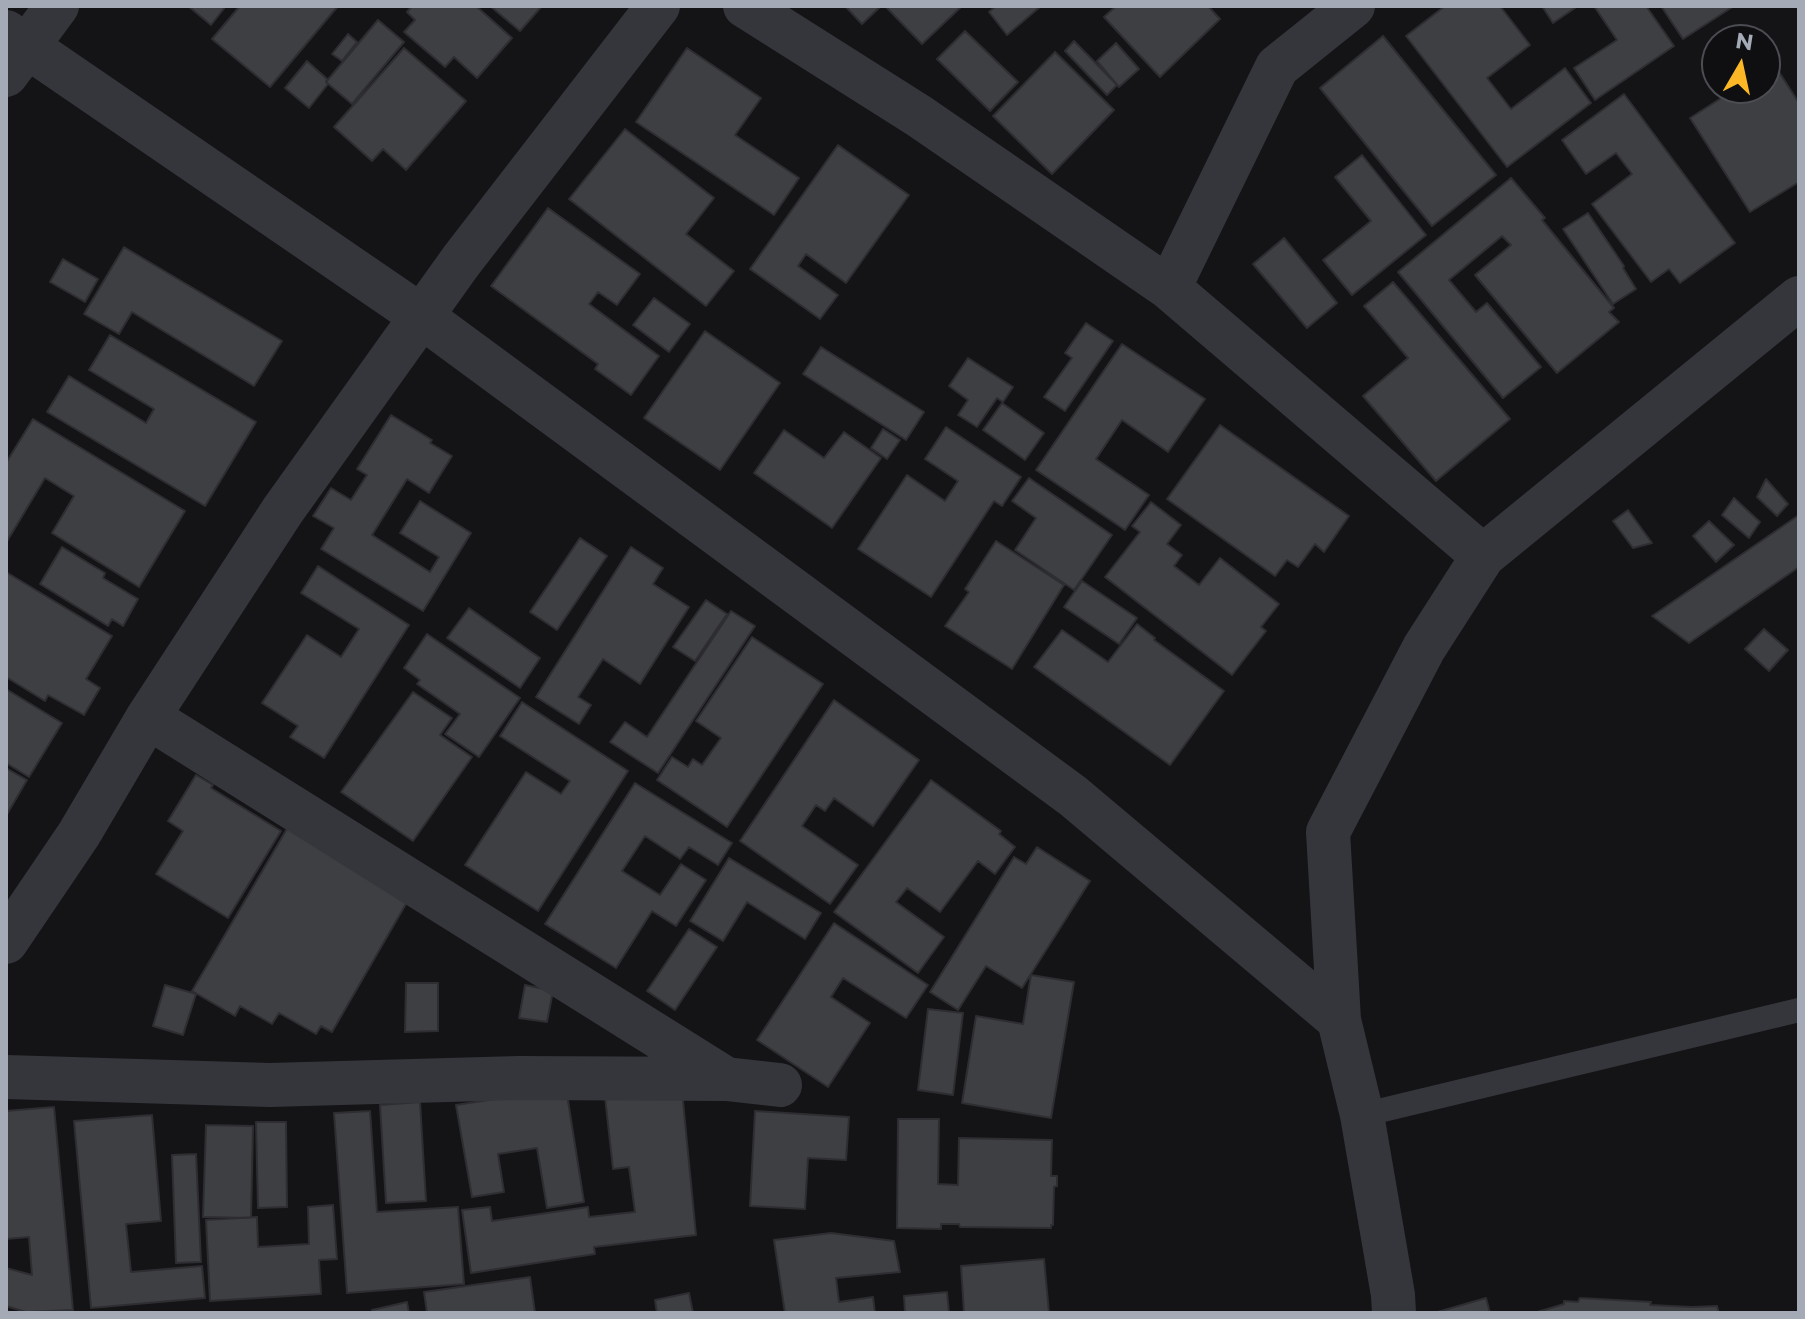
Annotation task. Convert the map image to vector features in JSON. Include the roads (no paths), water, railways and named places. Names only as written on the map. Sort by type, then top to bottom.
[{"type":"street","points":[[57,6],[13,51],[421,316],[1073,796],[1339,1020]]},
{"type":"street","points":[[6,942],[79,834],[148,717],[283,510],[461,261],[658,6]]},
{"type":"street","points":[[745,6],[919,116],[1169,288],[1483,556]]},
{"type":"street","points":[[1169,288],[1277,67],[1353,6]]},
{"type":"street","points":[[1394,1313],[1362,1115],[1339,1020],[1328,832],[1424,648],[1483,556],[1799,298]]},
{"type":"street","points":[[148,717],[726,1079]]},
{"type":"street","points":[[6,1077],[270,1085],[519,1078],[726,1079],[780,1085]]},
{"type":"lane","points":[[1362,1115],[1799,1010]]}]
